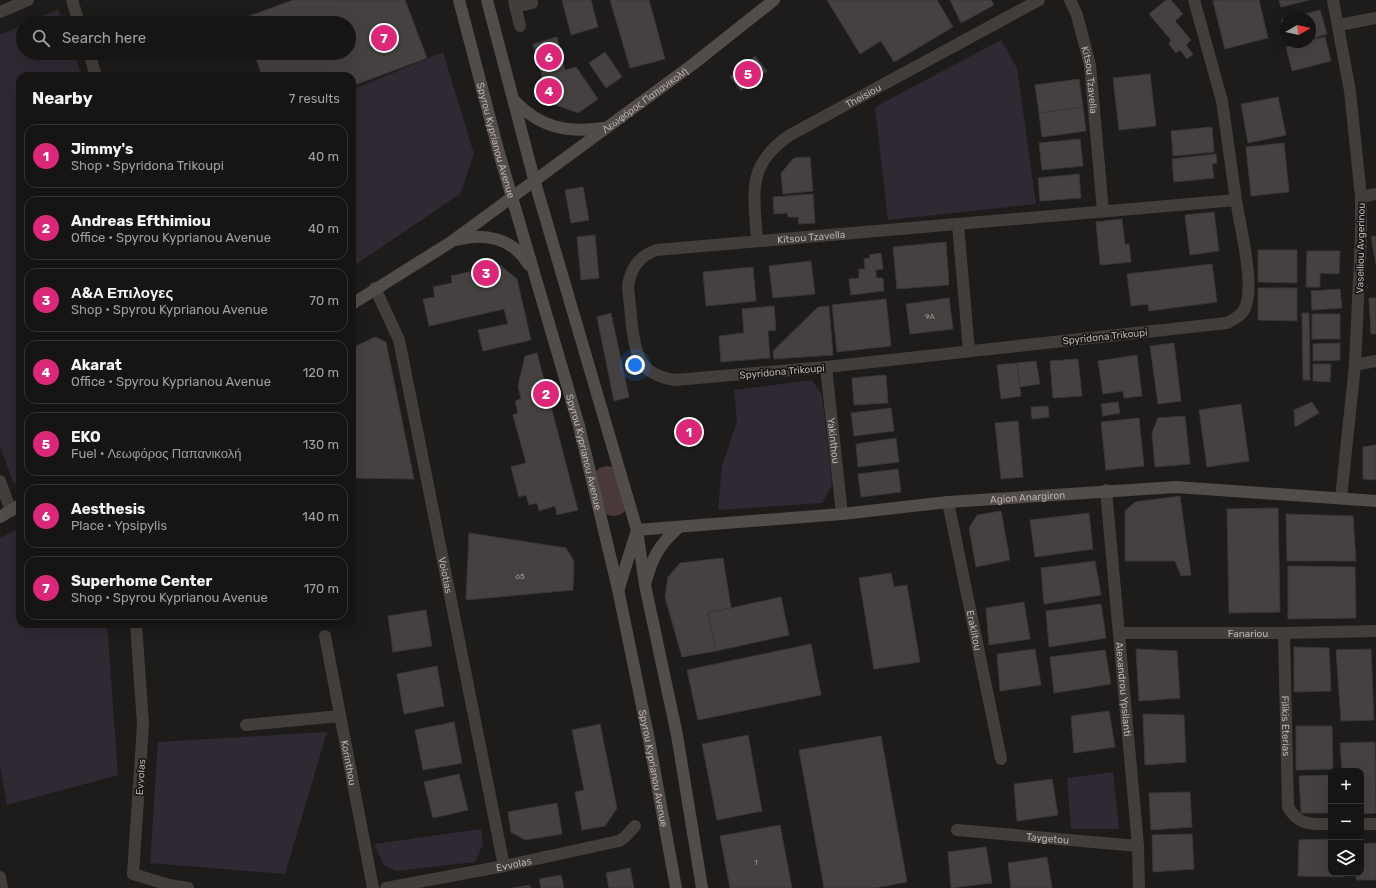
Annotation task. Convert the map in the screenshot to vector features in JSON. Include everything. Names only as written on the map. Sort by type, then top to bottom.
[{"type":"main road","name":"Spyrou Kyprianou Avenue","points":[[459,0],[533,271],[579,426],[618,589],[649,740],[676,888]]},
{"type":"main road","points":[[487,0],[534,179],[637,530],[645,585],[677,735],[702,888]]},
{"type":"main road","name":"Λεωφόρος Παπανικολή","points":[[451,242],[534,179],[692,65],[774,0]]},
{"type":"main road","points":[[513,98],[532,117],[552,126],[578,130],[606,127]]},
{"type":"main road","points":[[356,301],[451,242],[475,236],[497,239],[516,249],[526,259],[533,271]]},
{"type":"main road","name":"Agion Anargiron","points":[[637,530],[842,514],[948,502],[1106,490],[1176,487],[1376,501]]},
{"type":"main road","points":[[0,517],[16,508]]},
{"type":"main road","points":[[645,585],[657,550],[664,540],[679,527]]},
{"type":"main road","points":[[618,589],[637,530]]},
{"type":"street","points":[[0,12],[28,0]]},
{"type":"street","points":[[72,0],[77,16]]},
{"type":"street","name":"Theisiou","points":[[757,240],[755,187],[759,168],[764,158],[772,148],[790,135],[1039,0]]},
{"type":"street","name":"Kitsou Tzavella","points":[[1070,0],[1077,15],[1090,65],[1103,211]]},
{"type":"street","name":"Spyridona Trikoupi","points":[[647,370],[664,379],[675,380],[826,367],[1227,323],[1236,318],[1244,311],[1250,290],[1222,101],[1194,0]]},
{"type":"street","name":"Vaseiliou Avgerinou","points":[[1333,0],[1339,25],[1350,91],[1361,197],[1361,235],[1355,365],[1342,498]]},
{"type":"street","points":[[520,26],[514,4],[532,3]]},
{"type":"street","points":[[1339,25],[1376,18]]},
{"type":"street","points":[[91,60],[95,72]]},
{"type":"street","points":[[1361,197],[1376,194]]},
{"type":"street","name":"Kitsou Tzavella","points":[[647,370],[640,362],[635,346],[628,286],[630,277],[638,260],[646,254],[664,248],[958,225],[1236,200]]},
{"type":"street","points":[[958,225],[969,351]]},
{"type":"street","name":"Voiotias","points":[[375,288],[399,340],[504,866]]},
{"type":"street","points":[[1355,365],[1376,361]]},
{"type":"street","name":"Yakinthou","points":[[826,367],[842,514]]},
{"type":"street","points":[[0,481],[16,508]]},
{"type":"street","name":"Alexandrou Ypsilanti","points":[[1106,490],[1138,846],[1139,888]]},
{"type":"street","name":"Eraklitou","points":[[948,502],[1001,759]]},
{"type":"street","name":"EvvoIas","points":[[136,628],[143,725],[133,874],[169,885],[188,888]]},
{"type":"street","name":"Fanariou","points":[[1119,633],[1284,633],[1376,631]]},
{"type":"street","name":"Filikis Eterias","points":[[1284,633],[1288,807],[1295,817],[1305,822],[1328,824]]},
{"type":"street","name":"Korinthou","points":[[325,636],[373,888]]},
{"type":"street","points":[[246,725],[340,716]]},
{"type":"street","points":[[1364,824],[1376,824]]},
{"type":"street","name":"EvvoIas","points":[[386,888],[504,866],[619,841],[635,826]]},
{"type":"street","name":"Taygetou","points":[[957,830],[1138,846]]},
{"type":"street","points":[[0,877],[2,888]]},
{"type":"shaded area","points":[[58,9],[60,16],[42,16]]},
{"type":"shaded area","points":[[16,28],[16,60],[76,60],[81,72],[16,72],[16,483],[14,484],[0,447],[0,35]]},
{"type":"shaded area","points":[[1001,40],[1017,68],[1036,204],[888,220],[875,107]]},
{"type":"shaded area","points":[[443,52],[474,154],[460,194],[356,264],[356,88]]},
{"type":"shaded area","points":[[812,380],[822,395],[832,485],[822,503],[718,510],[722,466],[737,421],[734,390]]},
{"type":"shaded area","points":[[16,529],[16,628],[107,628],[118,775],[7,805],[0,765],[0,538]]},
{"type":"shaded area","points":[[327,732],[285,874],[150,863],[158,742]]},
{"type":"shaded area","points":[[1113,772],[1119,829],[1071,829],[1067,778]]},
{"type":"shaded area","points":[[481,829],[483,844],[475,862],[396,871],[384,865],[374,844]]},
{"type":"building","points":[[293,0],[405,0],[427,58],[356,85],[356,72],[261,72],[256,60],[356,60],[356,16],[249,16]]},
{"type":"building","points":[[562,0],[591,0],[598,27],[571,35]]},
{"type":"building","points":[[610,0],[649,0],[665,59],[630,68]]},
{"type":"building","points":[[827,0],[937,0],[953,27],[894,62],[881,41],[860,54]]},
{"type":"building","points":[[950,0],[991,0],[994,5],[961,23]]},
{"type":"building","points":[[1166,0],[1171,0],[1183,14],[1175,21],[1191,40],[1186,45],[1193,54],[1187,59],[1180,50],[1176,53],[1169,44],[1171,40],[1149,14]]},
{"type":"building","points":[[1259,0],[1268,38],[1225,49],[1213,1]]},
{"type":"building","points":[[1279,0],[1309,0],[1281,7]]},
{"type":"building","points":[[1320,10],[1327,34],[1316,37],[1316,12],[1312,12]]},
{"type":"building","points":[[557,37],[565,70],[542,76],[533,44]]},
{"type":"building","points":[[1325,37],[1331,61],[1292,71],[1286,48],[1316,48],[1316,39]]},
{"type":"building","points":[[605,52],[622,77],[606,88],[589,63]]},
{"type":"building","points":[[755,56],[767,71],[741,91],[730,77]]},
{"type":"building","points":[[576,67],[598,99],[578,113],[548,102],[542,76]]},
{"type":"building","points":[[1150,74],[1156,126],[1119,130],[1113,78]]},
{"type":"building","points":[[1079,79],[1083,107],[1039,113],[1035,85]]},
{"type":"building","points":[[1278,97],[1286,135],[1248,143],[1241,104]]},
{"type":"building","points":[[1083,107],[1086,131],[1042,137],[1039,113]]},
{"type":"building","points":[[1212,127],[1214,152],[1173,156],[1171,131]]},
{"type":"building","points":[[1080,139],[1083,166],[1042,170],[1039,143]]},
{"type":"building","points":[[1284,143],[1289,192],[1251,196],[1246,147]]},
{"type":"building","points":[[1216,154],[1217,163],[1212,164],[1214,178],[1174,182],[1172,159]]},
{"type":"building","points":[[810,157],[813,191],[783,194],[781,173],[794,158]]},
{"type":"building","points":[[1079,174],[1081,198],[1040,201],[1038,178]]},
{"type":"building","points":[[583,187],[589,220],[571,223],[565,190]]},
{"type":"building","points":[[813,194],[815,223],[799,224],[798,217],[788,217],[787,213],[774,214],[773,197]]},
{"type":"building","points":[[1214,212],[1219,251],[1190,255],[1185,215]]},
{"type":"building","points":[[1122,219],[1125,245],[1129,244],[1131,262],[1100,265],[1096,222]]},
{"type":"building","points":[[595,235],[599,278],[581,280],[577,237]]},
{"type":"building","points":[[1376,236],[1376,264],[1371,237]]},
{"type":"building","points":[[946,242],[949,285],[897,289],[893,247]]},
{"type":"building","points":[[1258,250],[1297,250],[1297,283],[1258,282]]},
{"type":"building","points":[[1307,251],[1340,251],[1339,274],[1320,273],[1320,287],[1306,287]]},
{"type":"building","points":[[881,253],[883,269],[876,270],[876,278],[883,278],[884,291],[851,295],[849,279],[859,278],[859,269],[865,269],[864,259],[870,258],[869,255]]},
{"type":"building","points":[[811,261],[815,294],[773,298],[769,266]]},
{"type":"building","points":[[1212,264],[1217,302],[1149,311],[1148,304],[1131,306],[1127,274]]},
{"type":"building","points":[[500,265],[517,279],[531,340],[483,351],[478,330],[508,324],[504,309],[429,326],[423,299],[435,297],[433,287],[452,283],[451,276]]},
{"type":"building","points":[[753,267],[756,301],[706,306],[703,272]]},
{"type":"building","points":[[1258,288],[1297,288],[1297,321],[1258,320]]},
{"type":"building","points":[[1340,289],[1342,308],[1312,310],[1311,291]]},
{"type":"building","points":[[949,298],[953,329],[910,334],[906,304]]},
{"type":"building","points":[[1369,298],[1376,298],[1376,334],[1371,334]]},
{"type":"building","points":[[886,299],[891,346],[837,352],[832,305]]},
{"type":"building","points":[[774,306],[776,330],[768,331],[770,358],[721,362],[719,336],[744,333],[742,309]]},
{"type":"building","points":[[829,306],[833,355],[774,359],[773,351],[818,307]]},
{"type":"building","points":[[611,313],[629,397],[614,401],[597,317]]},
{"type":"building","points":[[1302,313],[1309,313],[1310,380],[1303,380]]},
{"type":"building","points":[[1312,314],[1340,314],[1340,339],[1312,339]]},
{"type":"building","points":[[375,337],[386,342],[414,479],[356,478],[356,346]]},
{"type":"building","points":[[1174,343],[1181,401],[1158,404],[1150,346]]},
{"type":"building","points":[[1340,343],[1340,360],[1313,361],[1313,344]]},
{"type":"building","points":[[537,353],[578,510],[557,515],[555,506],[539,511],[537,503],[529,505],[526,495],[519,497],[511,467],[526,463],[513,415],[518,413],[515,401],[521,399],[518,386],[525,356]]},
{"type":"building","points":[[1137,355],[1142,396],[1124,398],[1123,391],[1103,394],[1098,361]]},
{"type":"building","points":[[1078,359],[1082,396],[1053,398],[1050,361]]},
{"type":"building","points":[[1036,361],[1040,384],[1020,387],[1017,363]]},
{"type":"building","points":[[1017,363],[1021,396],[1001,399],[997,365]]},
{"type":"building","points":[[1313,364],[1331,364],[1330,382],[1313,381]]},
{"type":"building","points":[[886,375],[888,403],[854,405],[852,378]]},
{"type":"building","points":[[1118,402],[1120,413],[1103,416],[1101,404]]},
{"type":"building","points":[[1312,402],[1319,413],[1295,427],[1294,410]]},
{"type":"building","points":[[1241,404],[1249,461],[1207,467],[1199,410]]},
{"type":"building","points":[[1048,406],[1049,417],[1032,419],[1031,407]]},
{"type":"building","points":[[891,408],[894,431],[854,436],[851,413]]},
{"type":"building","points":[[1185,416],[1190,464],[1155,467],[1152,433],[1158,418]]},
{"type":"building","points":[[1139,418],[1144,466],[1106,470],[1101,422]]},
{"type":"building","points":[[1018,421],[1023,477],[1001,479],[995,423]]},
{"type":"building","points":[[896,438],[899,462],[858,467],[856,444]]},
{"type":"building","points":[[1376,445],[1376,480],[1363,479],[1363,447]]},
{"type":"building","points":[[898,469],[901,492],[861,497],[858,474]]},
{"type":"building","points":[[1180,496],[1191,575],[1181,576],[1175,561],[1125,561],[1125,511],[1135,502]]},
{"type":"building","points":[[1278,508],[1280,612],[1229,613],[1227,509]]},
{"type":"building","points":[[1001,511],[1010,560],[976,567],[969,528],[977,515]]},
{"type":"building","points":[[1089,513],[1093,549],[1035,557],[1030,520]]},
{"type":"building","points":[[1286,514],[1353,516],[1356,561],[1287,561]]},
{"type":"building","points":[[469,533],[566,548],[574,561],[573,590],[466,600]]},
{"type":"building","points":[[723,558],[731,608],[708,613],[716,651],[682,657],[665,597],[668,577],[680,563]]},
{"type":"building","points":[[1095,561],[1101,595],[1044,604],[1041,568]]},
{"type":"building","points":[[1288,566],[1355,567],[1356,618],[1288,619]]},
{"type":"building","points":[[891,573],[894,587],[907,585],[920,662],[874,669],[859,578]]},
{"type":"building","points":[[781,597],[789,635],[716,651],[708,613]]},
{"type":"building","points":[[1024,602],[1030,639],[989,645],[986,608]]},
{"type":"building","points":[[1101,604],[1106,638],[1049,647],[1046,611]]},
{"type":"building","points":[[426,610],[432,646],[393,652],[388,616]]},
{"type":"building","points":[[811,644],[821,695],[698,720],[687,670]]},
{"type":"building","points":[[1294,647],[1329,648],[1331,691],[1294,692]]},
{"type":"building","points":[[1035,649],[1041,685],[1000,691],[997,654]]},
{"type":"building","points":[[1136,649],[1177,651],[1180,698],[1139,701]]},
{"type":"building","points":[[1371,649],[1374,720],[1341,721],[1336,650]]},
{"type":"building","points":[[1105,650],[1111,684],[1054,693],[1050,657]]},
{"type":"building","points":[[437,666],[444,706],[404,714],[397,674]]},
{"type":"building","points":[[1109,711],[1115,747],[1074,753],[1071,716]]},
{"type":"building","points":[[1143,714],[1184,715],[1186,762],[1145,765]]},
{"type":"building","points":[[454,722],[462,763],[423,770],[415,730]]},
{"type":"building","points":[[600,724],[617,808],[605,826],[582,830],[575,792],[584,790],[572,730]]},
{"type":"building","points":[[1296,726],[1332,726],[1333,768],[1296,770]]},
{"type":"building","points":[[748,735],[762,811],[717,820],[702,744]]},
{"type":"building","points":[[881,736],[907,882],[875,888],[824,888],[799,750]]},
{"type":"building","points":[[1375,742],[1376,813],[1364,814],[1364,768],[1342,768],[1340,743]]},
{"type":"building","points":[[459,774],[468,810],[433,818],[424,782]]},
{"type":"building","points":[[1328,775],[1328,813],[1301,813],[1299,776]]},
{"type":"building","points":[[1052,779],[1058,815],[1017,821],[1014,784]]},
{"type":"building","points":[[1190,792],[1192,827],[1151,830],[1149,793]]},
{"type":"building","points":[[557,803],[562,834],[525,840],[511,832],[508,812]]},
{"type":"building","points":[[780,825],[792,888],[730,888],[720,836]]},
{"type":"building","points":[[1192,834],[1194,869],[1153,872],[1152,835]]},
{"type":"building","points":[[1328,839],[1328,876],[1344,877],[1298,876],[1299,840]]},
{"type":"building","points":[[1376,843],[1376,880],[1356,880],[1356,876],[1364,876],[1364,844]]},
{"type":"building","points":[[986,847],[992,883],[951,888],[948,852]]},
{"type":"building","points":[[1047,857],[1052,888],[1011,888],[1008,863]]},
{"type":"building","points":[[630,868],[634,888],[609,888],[606,873]]},
{"type":"building","points":[[561,875],[564,888],[541,888],[539,879]]},
{"type":"building","points":[[530,885],[530,888],[513,888]]},
{"type":"waterway","points":[[607,480],[614,502]]},
{"type":"place","name":"Superhome Center","points":[[384,38]]},
{"type":"place","name":"Aesthesis","points":[[549,57]]},
{"type":"place","name":"EKO","points":[[748,74]]},
{"type":"place","name":"Akarat","points":[[549,91]]},
{"type":"place","name":"Α&Α Επιλογες","points":[[486,273]]},
{"type":"place","name":"Andreas Efthimiou","points":[[546,394]]},
{"type":"place","name":"Jimmy's","points":[[689,432]]}]
